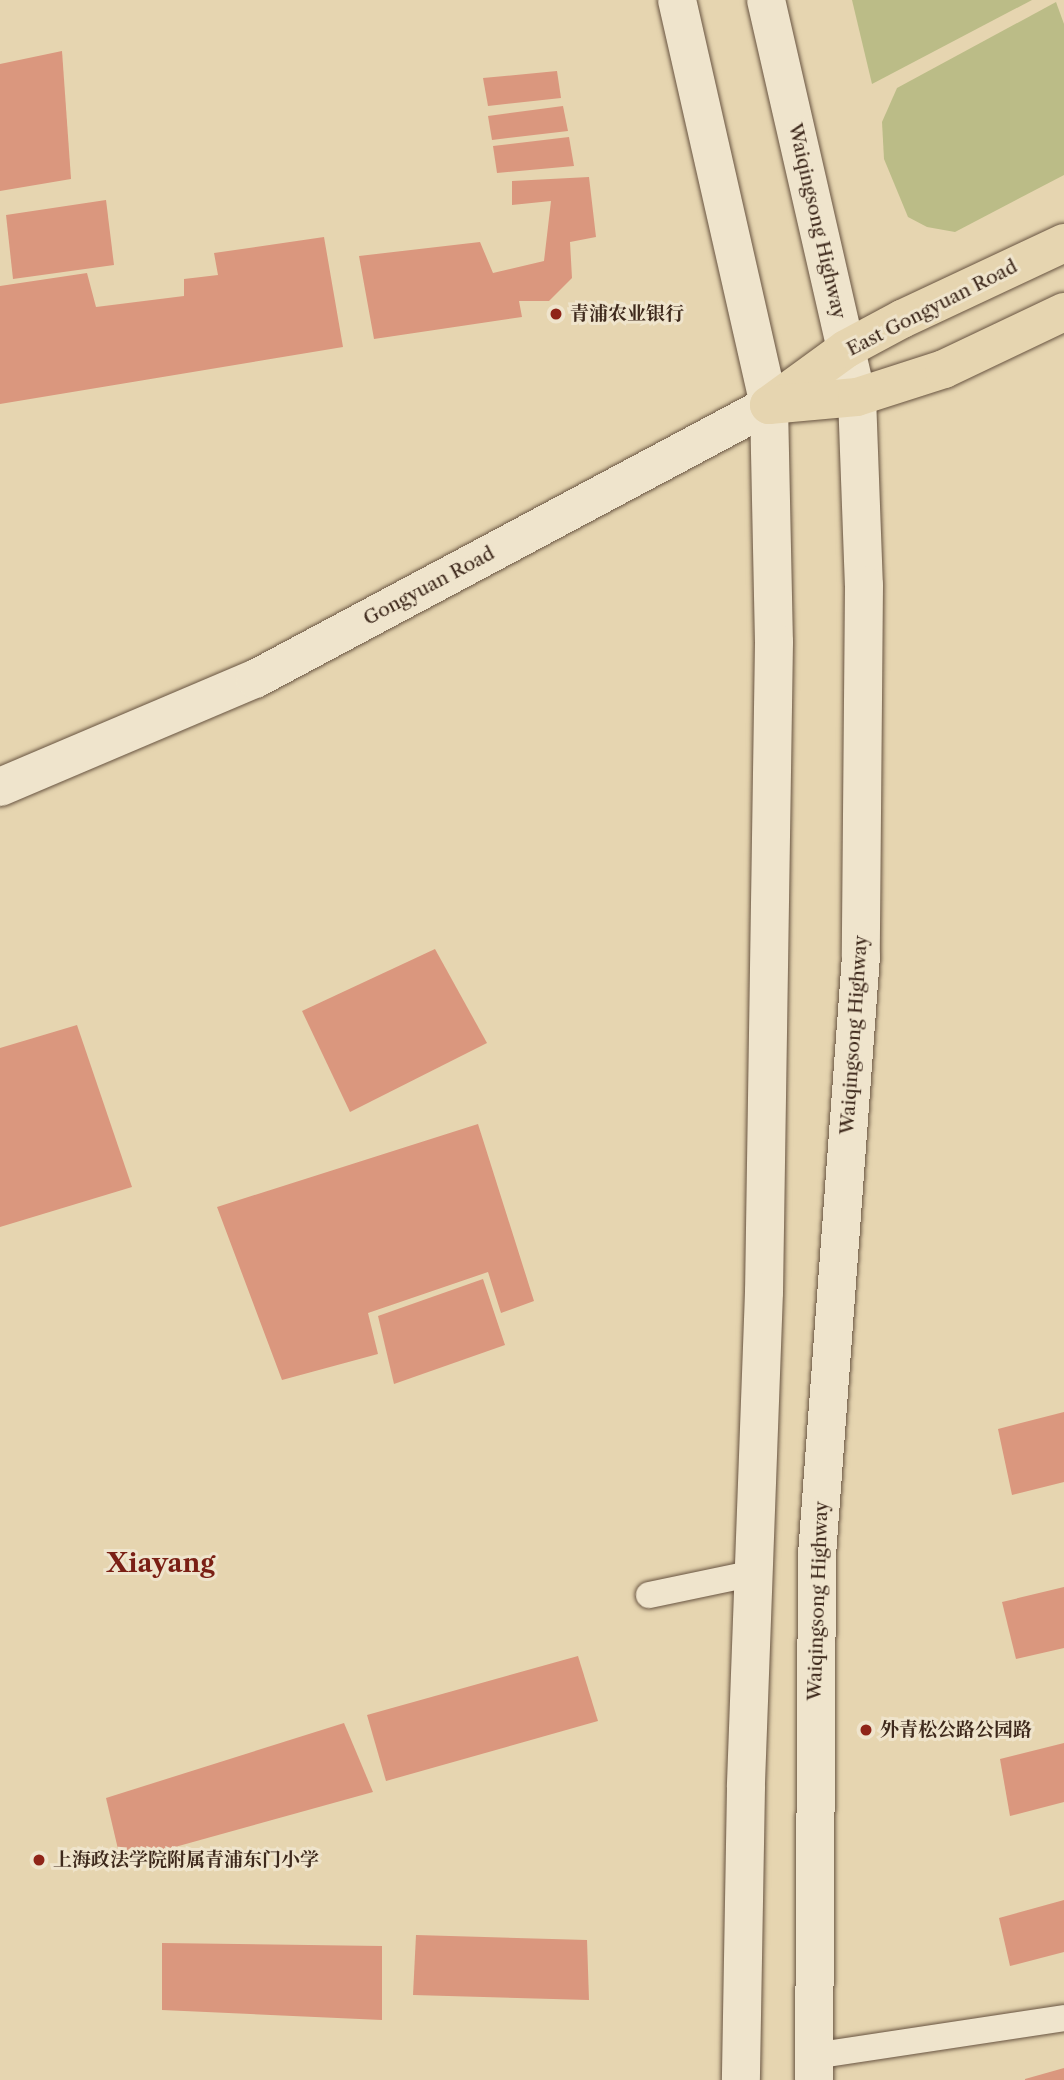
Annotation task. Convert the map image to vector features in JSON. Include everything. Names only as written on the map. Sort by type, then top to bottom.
[{"type":"main road","points":[[677,0],[769,405],[774,642],[764,1292],[741,2080]]},
{"type":"main road","name":"Waiqingsong Highway","points":[[766,0],[857,397],[864,585],[861,956],[817,1555],[814,2068]]},
{"type":"main road","name":"East Gongyuan Road","points":[[769,405],[846,349],[902,319],[1064,243]]},
{"type":"main road","points":[[857,397],[944,369],[1064,312]]},
{"type":"main road","name":"Gongyuan Road","points":[[0,787],[255,679],[769,405],[857,397]]},
{"type":"street","points":[[649,1595],[754,1573]]},
{"type":"street","points":[[814,2068],[1064,2018]]},
{"type":"green space","points":[[852,0],[1032,0],[872,84]]},
{"type":"green space","points":[[1056,2],[1064,24],[1064,175],[955,232],[927,227],[908,217],[884,159],[882,122],[897,88]]},
{"type":"building","points":[[62,51],[71,179],[0,191],[0,64]]},
{"type":"building","points":[[557,71],[561,98],[488,106],[483,78]]},
{"type":"building","points":[[563,106],[568,131],[492,140],[488,116]]},
{"type":"building","points":[[569,137],[574,166],[497,173],[493,146]]},
{"type":"building","points":[[589,177],[596,237],[570,242],[572,278],[549,301],[519,301],[522,317],[374,339],[359,256],[480,242],[493,273],[544,261],[551,201],[512,205],[512,181]]},
{"type":"building","points":[[106,200],[114,265],[13,279],[6,215]]},
{"type":"building","points":[[324,237],[343,347],[0,404],[0,286],[87,273],[96,307],[184,296],[184,279],[218,275],[214,253]]},
{"type":"building","points":[[435,949],[487,1043],[350,1112],[302,1011]]},
{"type":"building","points":[[77,1025],[132,1187],[0,1227],[0,1048]]},
{"type":"building","points":[[478,1124],[534,1301],[501,1313],[488,1272],[368,1313],[378,1354],[282,1380],[217,1207]]},
{"type":"building","points":[[483,1279],[505,1345],[394,1384],[378,1316]]},
{"type":"building","points":[[1064,1412],[1064,1482],[1012,1495],[998,1429]]},
{"type":"building","points":[[1064,1587],[1064,1648],[1016,1659],[1002,1602]]},
{"type":"building","points":[[578,1656],[598,1721],[386,1781],[367,1715]]},
{"type":"building","points":[[344,1723],[373,1792],[121,1862],[106,1798]]},
{"type":"building","points":[[1064,1743],[1064,1802],[1010,1816],[1000,1759]]},
{"type":"building","points":[[1064,1900],[1064,1952],[1010,1966],[999,1918]]},
{"type":"building","points":[[416,1935],[587,1940],[589,2000],[413,1995]]},
{"type":"building","points":[[162,1943],[382,1946],[382,2020],[162,2010]]},
{"type":"building","points":[[1064,2068],[1064,2080],[1025,2080],[1025,2079]]},
{"type":"place","name":"青浦农业银行","points":[[556,314]]},
{"type":"place","name":"外青松公路公园路","points":[[866,1730]]},
{"type":"place","name":"上海政法学院附属青浦东门小学","points":[[39,1860]]},
{"type":"district","name":"Xiayang","points":[[161,1564]]}]
